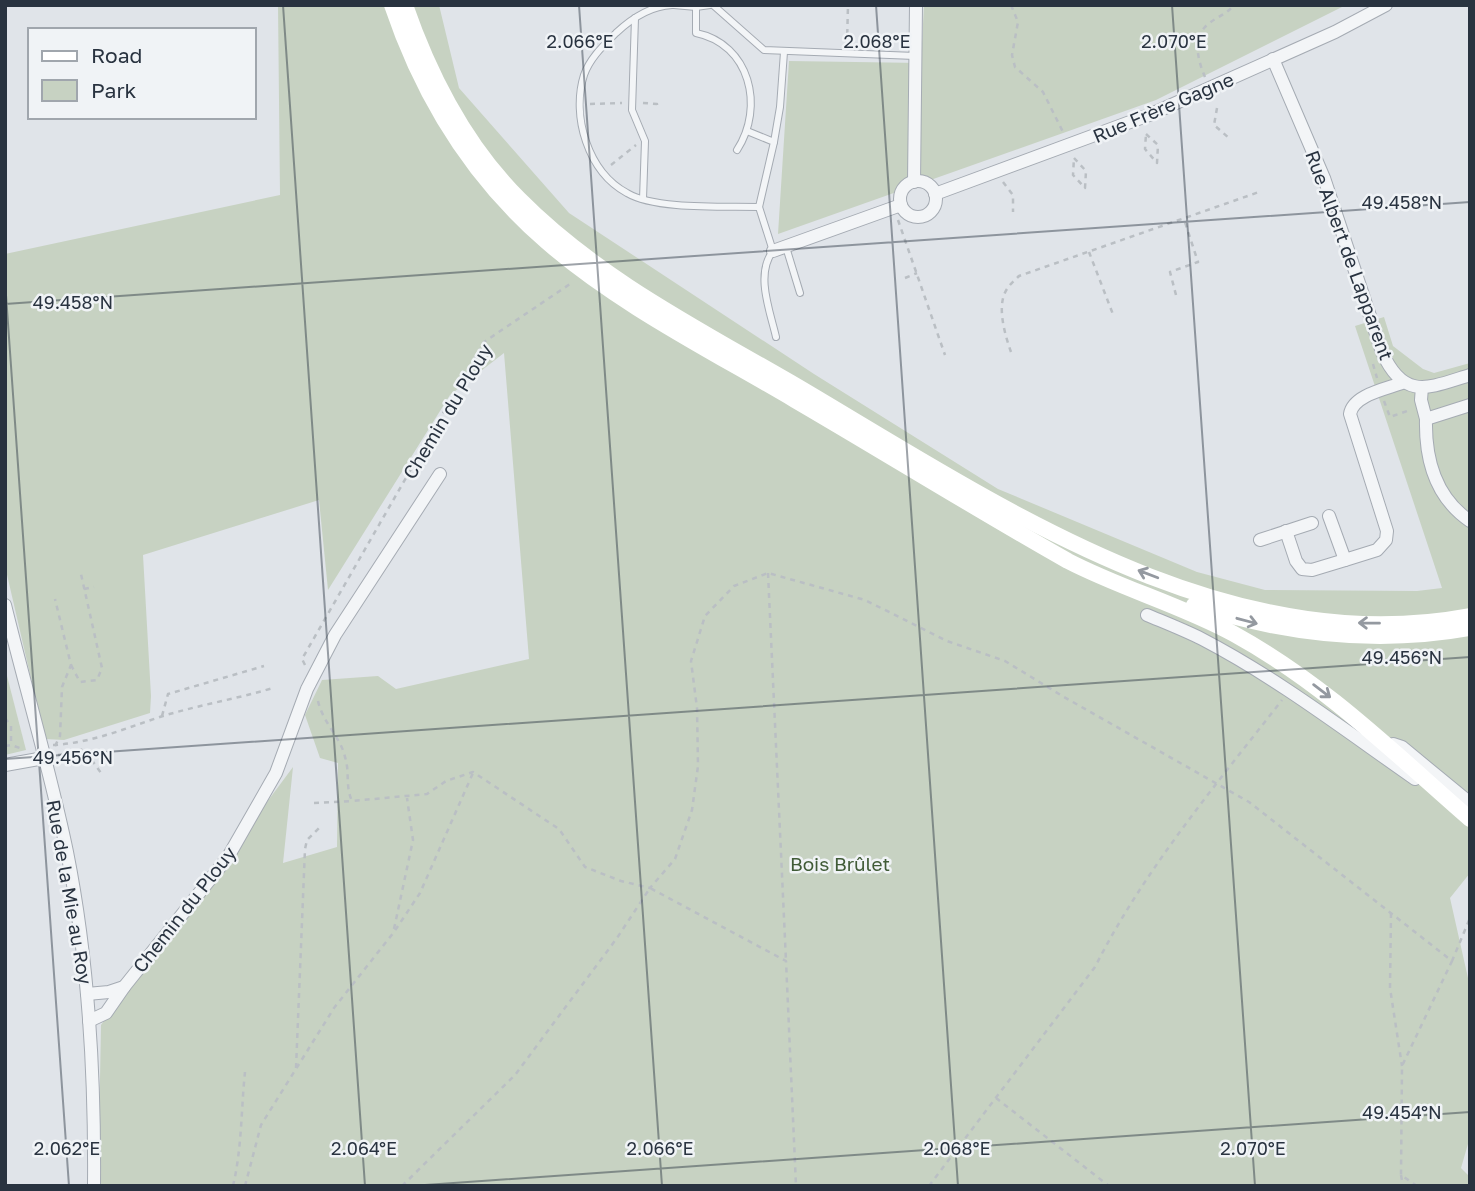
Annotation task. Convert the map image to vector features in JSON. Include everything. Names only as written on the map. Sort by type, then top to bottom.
[{"type":"main road","points":[[391,5],[423,83],[456,141],[492,187],[546,242],[654,316],[1024,534],[1100,577],[1236,635],[1323,691],[1381,748],[1470,819]]},
{"type":"main road","points":[[405,5],[425,58],[458,122],[488,164],[542,221],[589,259],[693,326],[1017,516],[1129,567],[1206,595],[1285,616],[1350,623],[1437,621],[1470,613]]},
{"type":"main road","points":[[1024,534],[1151,590],[1264,625],[1315,633],[1380,636],[1420,635],[1470,628]]},
{"type":"street","points":[[914,182],[916,5]]},
{"type":"street","name":"Rue Frère Gagne","points":[[901,205],[910,215],[922,216],[934,207],[935,194],[1122,125],[1347,27],[1385,5]]},
{"type":"street","name":"Rue Albert de Lapparent","points":[[1273,60],[1324,178],[1382,352],[1391,370],[1402,383],[1422,387],[1470,375]]},
{"type":"street","points":[[773,251],[901,205],[903,190],[914,182],[927,184],[935,194]]},
{"type":"street","points":[[1286,531],[1296,561],[1303,569],[1312,570],[1381,547],[1387,536],[1351,420],[1351,409],[1357,401],[1402,383]]},
{"type":"street","points":[[1422,387],[1421,400],[1426,419],[1428,457],[1435,480],[1454,507],[1470,521]]},
{"type":"street","points":[[1426,419],[1470,405]]},
{"type":"street","name":"Chemin du Plouy","points":[[89,1021],[106,1013],[204,888],[245,830],[276,773],[312,678],[348,613],[440,474]]},
{"type":"street","points":[[1329,516],[1345,560]]},
{"type":"street","points":[[1260,540],[1312,523]]},
{"type":"street","name":"Rue de la Mie au Roy","points":[[5,605],[49,754],[67,853],[87,994],[94,1186]]},
{"type":"street","points":[[1147,615],[1201,639],[1381,748],[1392,744],[1402,747],[1470,803]]},
{"type":"street","points":[[5,765],[49,754]]},
{"type":"street","name":"Chemin du Plouy","points":[[87,994],[109,992],[124,987]]},
{"type":"lane","points":[[759,207],[678,204],[643,199],[626,193],[603,172],[587,144],[580,104],[584,75],[592,60],[612,37],[650,9],[673,5],[711,5],[759,47],[770,51],[915,56]]},
{"type":"lane","points":[[696,7],[696,33],[711,37],[725,46],[738,59],[746,74],[752,105],[747,131],[737,149]]},
{"type":"lane","points":[[635,18],[631,103],[635,122],[644,138],[643,199]]},
{"type":"lane","points":[[776,337],[764,276],[764,264],[773,251],[759,207],[780,107],[784,52]]},
{"type":"lane","points":[[747,131],[774,142]]},
{"type":"lane","points":[[786,247],[800,293]]},
{"type":"path","points":[[847,54],[848,5]]},
{"type":"path","points":[[1011,5],[1018,22],[1012,55],[1015,66],[1043,92],[1065,138]]},
{"type":"path","points":[[1208,83],[1199,61],[1198,38],[1206,26],[1227,14],[1234,5]]},
{"type":"path","points":[[1215,101],[1218,110],[1214,125],[1229,138]]},
{"type":"path","points":[[580,104],[657,104],[657,109]]},
{"type":"path","points":[[1146,134],[1158,145],[1157,163],[1145,149],[1146,134]]},
{"type":"path","points":[[603,172],[644,138]]},
{"type":"path","points":[[1074,158],[1086,171],[1085,188],[1073,175],[1074,158]]},
{"type":"path","points":[[1001,176],[1004,185],[1013,195],[1013,212]]},
{"type":"path","points":[[1011,352],[1005,335],[1002,305],[1006,290],[1019,276],[1259,192]]},
{"type":"path","points":[[1175,295],[1170,272],[1198,262],[1184,219]]},
{"type":"path","points":[[898,220],[945,355]]},
{"type":"path","points":[[1089,252],[1114,317]]},
{"type":"path","points":[[905,278],[917,273]]},
{"type":"path","name":"Chemin du Plouy","points":[[312,678],[302,659],[484,342],[577,280]]},
{"type":"path","points":[[768,573],[796,1186]]},
{"type":"path","points":[[402,1186],[515,1075],[618,938],[650,888],[675,859],[692,810],[698,766],[697,709],[691,661],[705,616],[734,586],[768,573],[865,600],[947,641],[1004,661],[1249,802],[1452,961]]},
{"type":"path","points":[[55,599],[71,665],[80,682],[97,680],[102,668],[81,574]]},
{"type":"path","points":[[85,589],[94,587]]},
{"type":"path","points":[[49,754],[61,736],[62,687],[71,665]]},
{"type":"path","points":[[161,717],[168,694],[264,666]]},
{"type":"path","points":[[312,678],[320,712],[345,756],[347,790],[352,801]]},
{"type":"path","points":[[55,745],[111,735],[161,717],[273,688]]},
{"type":"path","points":[[929,1186],[1095,967],[1113,930],[1146,878],[1288,692]]},
{"type":"path","points":[[5,718],[10,726],[11,745],[5,746]]},
{"type":"path","points":[[49,754],[55,745]]},
{"type":"path","points":[[49,754],[84,749],[102,773]]},
{"type":"path","points":[[473,772],[559,829],[585,867],[621,881],[650,888],[786,961]]},
{"type":"path","points":[[314,803],[427,794],[446,781],[473,772]]},
{"type":"path","points":[[244,1186],[261,1125],[334,1008],[394,932],[420,892],[473,772]]},
{"type":"path","points":[[394,932],[413,840],[407,797]]},
{"type":"path","points":[[296,1070],[305,849],[307,840],[319,828]]},
{"type":"path","points":[[1391,912],[1390,988],[1402,1066],[1403,1186]]},
{"type":"path","points":[[1402,1066],[1470,919]]},
{"type":"path","points":[[233,1186],[240,1156],[245,1072]]},
{"type":"path","points":[[996,1097],[1109,1186]]},
{"type":"path","points":[[1401,1175],[1416,1186]]},
{"type":"green space","name":"Bois Brûlet","points":[[278,5],[439,5],[459,88],[569,213],[814,374],[998,489],[1197,572],[1265,590],[1417,591],[1442,588],[1355,326],[1384,317],[1393,346],[1423,369],[1434,373],[1470,363],[1470,873],[1450,898],[1470,987],[1470,1137],[1461,1168],[1470,1177],[1470,1186],[98,1186],[101,1025],[293,767],[283,863],[337,847],[338,763],[320,758],[305,715],[322,680],[378,676],[396,689],[529,659],[504,353],[450,395],[328,590],[319,500],[143,555],[150,713],[64,740],[45,739],[5,566],[5,254],[280,195]]},
{"type":"green space","points":[[924,5],[1346,5],[1156,100],[778,234],[789,61],[921,63]]},
{"type":"green space","points":[[5,668],[26,750],[5,755]]}]
